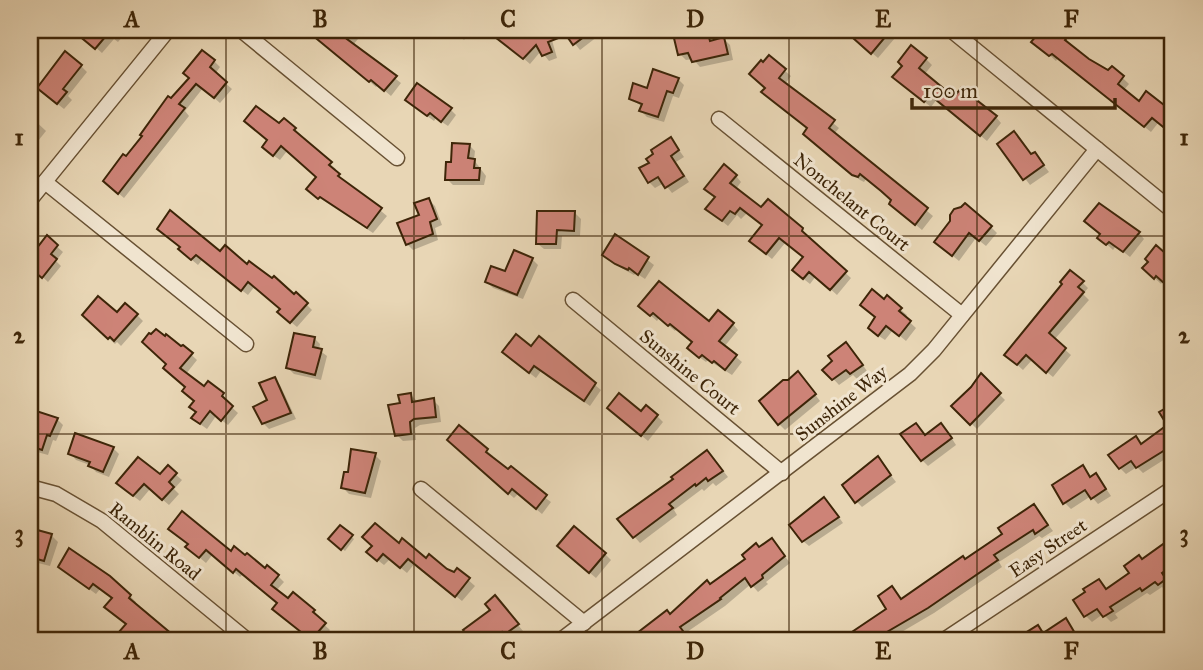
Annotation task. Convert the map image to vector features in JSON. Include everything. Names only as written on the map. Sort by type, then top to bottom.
[{"type":"street","points":[[30,200],[168,30]]},
{"type":"street","points":[[241,30],[397,158]]},
{"type":"street","points":[[951,30],[1173,211]]},
{"type":"street","name":"Nonchelant Court","points":[[719,119],[962,315]]},
{"type":"street","name":"Sunshine Way","points":[[561,640],[910,374],[934,350],[1097,149]]},
{"type":"street","points":[[45,182],[246,344]]},
{"type":"street","name":"Sunshine Court","points":[[573,300],[782,473]]},
{"type":"street","name":"Ramblin Road","points":[[30,487],[56,494],[102,521],[247,640]]},
{"type":"street","name":"Easy Street","points":[[944,640],[1173,488]]},
{"type":"street","points":[[421,489],[584,623]]},
{"type":"building","points":[[72,30],[111,30],[95,49]]},
{"type":"building","points":[[306,30],[355,30],[347,39],[397,76],[384,91],[371,80],[369,82]]},
{"type":"building","points":[[501,30],[523,30],[527,33],[534,30],[593,30],[573,45],[566,35],[548,42],[552,52],[542,56],[536,45],[523,59],[495,37]]},
{"type":"building","points":[[707,30],[710,41],[724,37],[728,54],[692,62],[688,53],[678,55],[673,34]]},
{"type":"building","points":[[844,30],[891,30],[871,54]]},
{"type":"building","points":[[1041,30],[1064,30],[1070,34],[1065,40],[1089,59],[1108,70],[1112,66],[1124,76],[1118,84],[1139,101],[1146,91],[1173,112],[1173,135],[1152,118],[1144,127],[1052,54],[1049,56],[1031,42]]},
{"type":"building","points":[[911,45],[927,58],[919,68],[954,97],[961,88],[997,116],[980,136],[930,95],[924,102],[892,77],[902,66],[898,62]]},
{"type":"building","points":[[202,50],[215,60],[210,67],[227,82],[214,98],[196,84],[179,104],[185,108],[118,194],[103,181],[123,154],[126,156],[142,136],[140,135],[168,96],[171,98],[189,78],[183,73]]},
{"type":"building","points":[[65,51],[82,65],[63,89],[67,92],[57,104],[37,88]]},
{"type":"building","points":[[769,55],[786,69],[779,78],[835,120],[829,128],[928,208],[915,225],[889,204],[891,200],[881,191],[860,174],[858,177],[852,175],[803,134],[807,128],[761,92],[765,88],[749,74]]},
{"type":"building","points":[[653,69],[679,78],[673,93],[667,91],[658,117],[639,111],[642,104],[629,99],[633,83],[647,88]]},
{"type":"building","points":[[417,83],[452,108],[441,122],[430,113],[427,116],[405,100]]},
{"type":"building","points":[[256,106],[279,123],[284,118],[332,162],[329,165],[340,174],[338,176],[382,208],[367,228],[306,189],[316,177],[281,146],[273,156],[262,147],[267,140],[244,121]]},
{"type":"building","points":[[1014,131],[1031,154],[1035,152],[1044,165],[1023,180],[997,144]]},
{"type":"building","points":[[671,137],[679,150],[671,156],[684,176],[665,188],[658,177],[648,183],[639,168],[649,163],[646,159],[653,154],[651,150]]},
{"type":"building","points":[[452,143],[470,144],[468,158],[475,159],[474,168],[480,168],[479,180],[445,180],[446,162],[451,162]]},
{"type":"building","points":[[724,164],[737,175],[730,183],[761,207],[768,199],[803,228],[802,231],[847,271],[830,290],[809,272],[803,279],[792,270],[803,257],[779,238],[766,254],[749,241],[762,225],[740,208],[735,214],[730,211],[722,221],[705,209],[715,197],[704,189]]},
{"type":"building","points":[[429,198],[437,219],[430,222],[433,234],[406,245],[397,223],[419,215],[414,203]]},
{"type":"building","points":[[965,203],[992,226],[979,241],[969,233],[952,256],[934,242],[950,221],[954,209]]},
{"type":"building","points":[[1099,203],[1140,232],[1123,252],[1109,242],[1106,245],[1097,238],[1100,234],[1084,221]]},
{"type":"building","points":[[170,210],[220,251],[225,245],[247,264],[249,261],[272,278],[274,276],[308,303],[290,323],[277,312],[280,309],[248,282],[241,291],[196,255],[191,260],[178,249],[180,247],[157,229]]},
{"type":"building","points":[[537,211],[575,211],[574,231],[557,230],[556,244],[536,244]]},
{"type":"building","points":[[615,234],[649,257],[638,275],[602,255]]},
{"type":"building","points":[[47,235],[58,245],[51,254],[57,259],[42,278],[30,268],[30,257]]},
{"type":"building","points":[[1156,245],[1173,260],[1173,291],[1142,268],[1148,262],[1145,259]]},
{"type":"building","points":[[514,250],[533,258],[517,295],[485,282],[491,266],[505,271]]},
{"type":"building","points":[[1070,270],[1084,281],[1078,287],[1084,292],[1049,333],[1066,348],[1046,373],[1026,355],[1017,365],[1004,355],[1062,284],[1060,282]]},
{"type":"building","points":[[659,281],[709,321],[718,310],[734,323],[719,341],[737,355],[725,370],[702,355],[699,358],[687,348],[692,342],[670,324],[668,326],[653,313],[650,316],[638,306]]},
{"type":"building","points":[[872,289],[884,299],[887,295],[902,308],[899,311],[911,321],[899,336],[886,326],[878,336],[868,328],[875,317],[860,305]]},
{"type":"building","points":[[98,296],[117,312],[125,303],[138,314],[114,341],[110,337],[108,339],[82,315]]},
{"type":"building","points":[[156,329],[193,353],[180,368],[204,386],[208,381],[224,393],[222,396],[233,406],[221,421],[210,411],[200,424],[191,418],[196,412],[189,407],[194,401],[182,391],[185,387],[163,368],[166,364],[142,342]]},
{"type":"building","points":[[294,333],[315,337],[313,347],[322,349],[315,375],[286,368]]},
{"type":"building","points":[[516,334],[531,346],[539,336],[596,383],[584,401],[534,366],[529,373],[502,352]]},
{"type":"building","points":[[846,342],[863,365],[850,374],[846,370],[832,380],[822,370],[832,361],[828,356]]},
{"type":"building","points":[[798,371],[816,394],[778,425],[759,401]]},
{"type":"building","points":[[981,373],[1001,393],[970,425],[951,406]]},
{"type":"building","points":[[275,377],[291,413],[262,424],[253,407],[267,400],[259,383]]},
{"type":"building","points":[[411,393],[412,402],[434,398],[436,417],[414,419],[410,422],[411,434],[395,436],[388,405],[400,403],[398,395]]},
{"type":"building","points":[[619,393],[641,411],[646,405],[658,415],[641,436],[607,408]]},
{"type":"building","points":[[1173,404],[1173,445],[1136,468],[1131,461],[1119,469],[1108,455],[1136,436],[1141,444],[1167,425],[1159,412]]},
{"type":"building","points":[[30,409],[58,418],[50,436],[47,435],[42,450],[30,446]]},
{"type":"building","points":[[916,423],[925,435],[941,423],[952,438],[921,461],[900,434]]},
{"type":"building","points":[[459,425],[488,449],[486,452],[508,469],[511,466],[547,495],[536,509],[512,489],[508,494],[447,440]]},
{"type":"building","points":[[75,433],[114,447],[103,472],[88,466],[90,462],[68,454]]},
{"type":"building","points":[[351,449],[376,453],[365,493],[341,488],[344,472],[348,472]]},
{"type":"building","points":[[707,450],[723,471],[708,481],[706,478],[696,486],[695,484],[669,504],[673,508],[633,538],[617,519],[673,479],[671,477]]},
{"type":"building","points":[[878,456],[891,475],[855,503],[842,485]]},
{"type":"building","points":[[138,457],[160,474],[168,465],[177,473],[169,482],[174,487],[162,500],[144,484],[133,496],[116,483]]},
{"type":"building","points":[[1083,465],[1090,477],[1096,473],[1106,489],[1091,499],[1085,490],[1063,504],[1052,485]]},
{"type":"building","points":[[824,497],[839,517],[802,542],[789,525]]},
{"type":"building","points":[[1034,504],[1048,525],[1035,534],[1033,530],[994,555],[998,560],[928,608],[873,640],[840,640],[886,609],[878,596],[892,586],[901,599],[963,556],[965,559],[1002,534],[998,528]]},
{"type":"building","points":[[182,511],[231,551],[234,546],[265,568],[267,565],[279,575],[271,585],[288,598],[293,592],[315,610],[313,612],[326,623],[311,640],[272,609],[277,603],[236,569],[233,573],[206,550],[199,558],[185,547],[188,544],[168,529]]},
{"type":"building","points":[[375,523],[399,543],[402,538],[426,558],[429,554],[447,569],[454,572],[457,568],[470,578],[455,597],[408,559],[400,568],[383,554],[377,561],[366,552],[372,546],[362,537]]},
{"type":"building","points":[[340,525],[353,535],[341,550],[328,539]]},
{"type":"building","points":[[574,526],[606,553],[589,573],[557,546]]},
{"type":"building","points":[[30,528],[52,534],[44,561],[30,557]]},
{"type":"building","points":[[772,538],[785,556],[751,587],[745,578],[721,599],[680,627],[683,631],[671,640],[628,640],[667,610],[670,614],[707,580],[710,584],[745,559],[742,555],[756,543],[759,547]]},
{"type":"building","points":[[1166,542],[1173,552],[1173,565],[1162,573],[1166,579],[1158,585],[1155,582],[1142,591],[1140,588],[1110,607],[1113,611],[1103,617],[1097,609],[1084,617],[1073,600],[1085,592],[1083,589],[1099,579],[1106,589],[1129,573],[1124,566],[1139,555],[1142,559]]},
{"type":"building","points":[[69,548],[110,576],[131,595],[129,598],[179,640],[127,640],[118,633],[126,624],[104,607],[112,598],[93,584],[89,589],[58,567]]},
{"type":"building","points":[[495,595],[519,624],[504,635],[502,632],[491,640],[471,640],[463,630],[490,610],[485,604]]},
{"type":"building","points":[[1066,618],[1079,640],[1014,640],[1038,625],[1043,633]]}]
